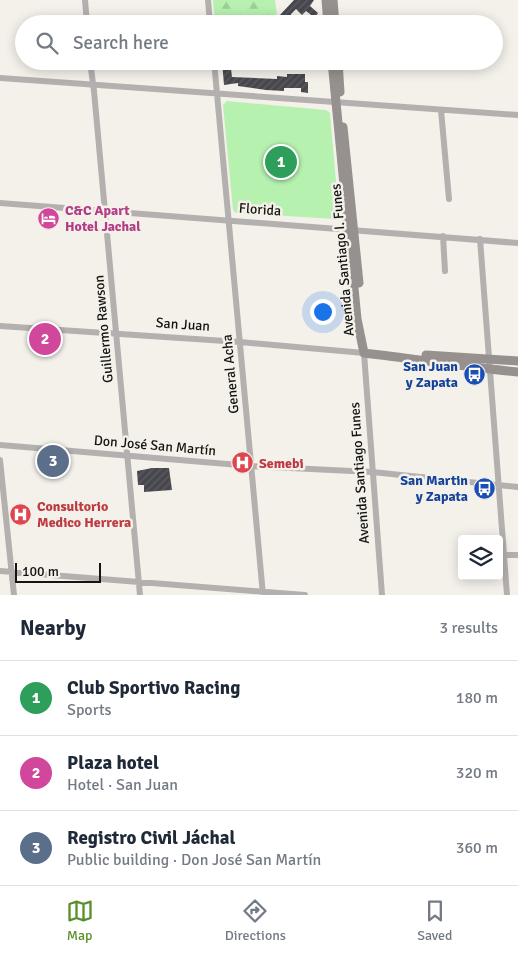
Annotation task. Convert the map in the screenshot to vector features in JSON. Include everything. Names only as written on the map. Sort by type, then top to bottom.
[{"type":"main road","points":[[326,0],[327,15]]},
{"type":"main road","points":[[333,0],[334,15]]},
{"type":"main road","name":"Avenida Santiago I. Funes","points":[[333,70],[338,103],[357,319],[363,351]]},
{"type":"main road","name":"Avenida Santiago I. Funes","points":[[338,70],[338,103]]},
{"type":"main road","name":"San Juan","points":[[363,351],[518,361]]},
{"type":"main road","name":"San Juan","points":[[363,351],[518,372]]},
{"type":"street","points":[[85,0],[86,15]]},
{"type":"street","points":[[208,0],[209,15]]},
{"type":"street","name":"Guillermo Rawson","points":[[91,70],[140,595]]},
{"type":"street","name":"General Acha","points":[[215,70],[262,593]]},
{"type":"street","points":[[0,78],[518,115]]},
{"type":"street","points":[[441,110],[449,199]]},
{"type":"street","name":"Florida","points":[[0,203],[518,243]]},
{"type":"street","points":[[443,236],[445,271]]},
{"type":"street","points":[[480,239],[507,595]]},
{"type":"street","name":"San Juan","points":[[0,326],[363,351]]},
{"type":"street","name":"Avenida Santiago Funes","points":[[363,351],[382,595]]},
{"type":"street","name":"Don José San Martín","points":[[0,444],[250,466],[372,472],[518,487]]},
{"type":"street","points":[[0,460],[14,595]]},
{"type":"street","points":[[505,555],[518,555]]},
{"type":"street","points":[[0,571],[305,595]]},
{"type":"green space","points":[[213,0],[275,0],[277,15],[214,15]]},
{"type":"green space","points":[[227,101],[326,110],[330,113],[339,216],[336,219],[236,213],[233,210],[223,105]]},
{"type":"building","points":[[294,0],[314,0],[310,6],[318,13],[317,15],[311,15],[306,11],[302,15],[296,9],[291,15],[280,15]]},
{"type":"building","points":[[223,70],[231,70],[232,77],[277,79],[277,76],[287,77],[287,74],[305,74],[305,82],[308,82],[308,93],[301,92],[301,88],[284,88],[284,91],[238,86],[238,83],[224,85]]},
{"type":"building","points":[[152,468],[169,468],[172,490],[144,492],[144,485],[138,485],[137,471]]},
{"type":"place","name":"Club Sportivo Racing","points":[[281,162]]},
{"type":"place","name":"C&C Apart Hotel Jachal","points":[[49,218]]},
{"type":"place","name":"Plaza hotel","points":[[45,339]]},
{"type":"place","name":"San Juan y Zapata","points":[[474,374]]},
{"type":"place","name":"Registro Civil Jáchal","points":[[53,461]]},
{"type":"place","name":"Semebi","points":[[243,463]]},
{"type":"place","name":"San Martin y Zapata","points":[[484,488]]},
{"type":"place","name":"Consultorio Medico Herrera","points":[[21,514]]}]
